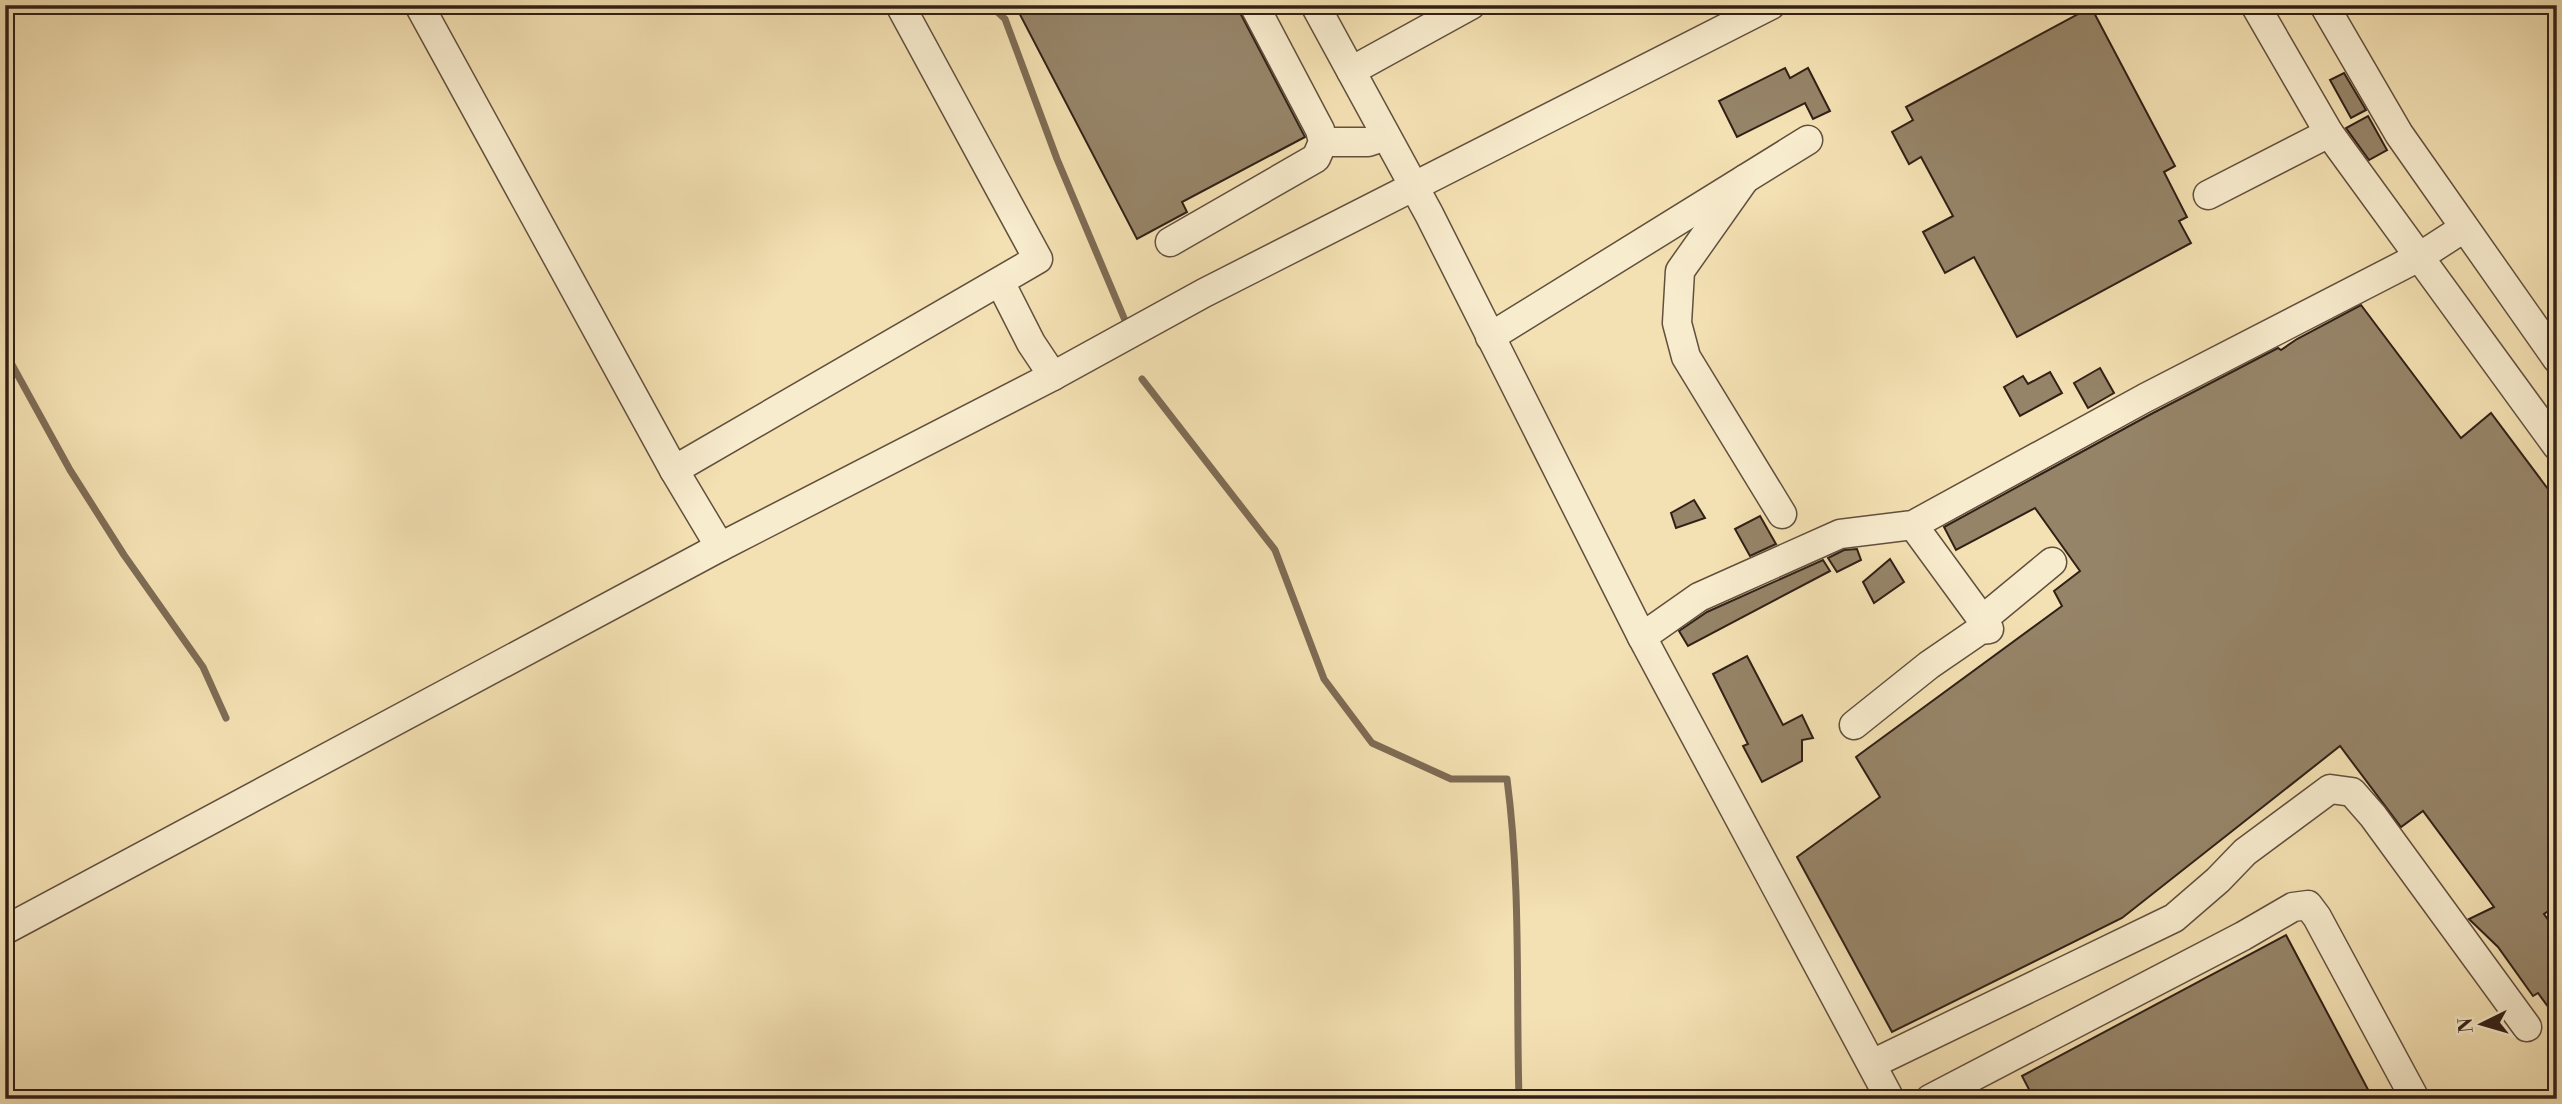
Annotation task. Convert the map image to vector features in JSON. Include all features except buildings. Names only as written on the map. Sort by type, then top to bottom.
[{"type":"lane","points":[[419,5],[674,470],[720,547]]},
{"type":"lane","points":[[674,470],[1038,260],[900,5]]},
{"type":"lane","points":[[1170,242],[1315,158],[1323,142],[1320,130],[1254,5]]},
{"type":"lane","points":[[1315,5],[1415,188],[1642,638],[1890,1099]]},
{"type":"lane","points":[[1351,71],[1471,5]]},
{"type":"lane","points":[[5,930],[720,547],[1053,376],[1204,293],[1771,5]]},
{"type":"lane","points":[[2255,5],[2329,133],[2557,446]]},
{"type":"lane","points":[[2324,5],[2399,134],[2557,359]]},
{"type":"lane","points":[[2208,195],[2329,133]]},
{"type":"lane","points":[[1323,142],[1368,142],[1386,136]]},
{"type":"lane","points":[[1490,337],[1808,140]]},
{"type":"lane","points":[[1745,179],[1680,271],[1677,323],[1686,357],[1782,514]]},
{"type":"lane","points":[[1642,638],[1699,597],[1840,534],[1913,525],[2145,398],[2419,257],[2464,228]]},
{"type":"lane","points":[[1000,282],[1031,343],[1053,376]]},
{"type":"lane","points":[[1854,725],[1929,665],[1980,630],[1989,629],[1913,525]]},
{"type":"lane","points":[[1983,619],[2052,562]]},
{"type":"lane","points":[[1871,1064],[2174,918],[2218,880],[2245,852],[2330,789],[2352,792],[2373,816],[2527,1027]]},
{"type":"lane","points":[[1930,1099],[2243,936],[2293,906],[2308,905],[2414,1097]]},
{"type":"waterway","points":[[990,5],[1005,19],[1057,159],[1127,325]]},
{"type":"waterway","points":[[5,352],[70,470],[124,555],[203,667],[226,718]]},
{"type":"waterway","points":[[1142,379],[1275,550],[1324,679],[1372,743],[1451,779],[1507,779],[1516,899],[1519,1099]]}]
